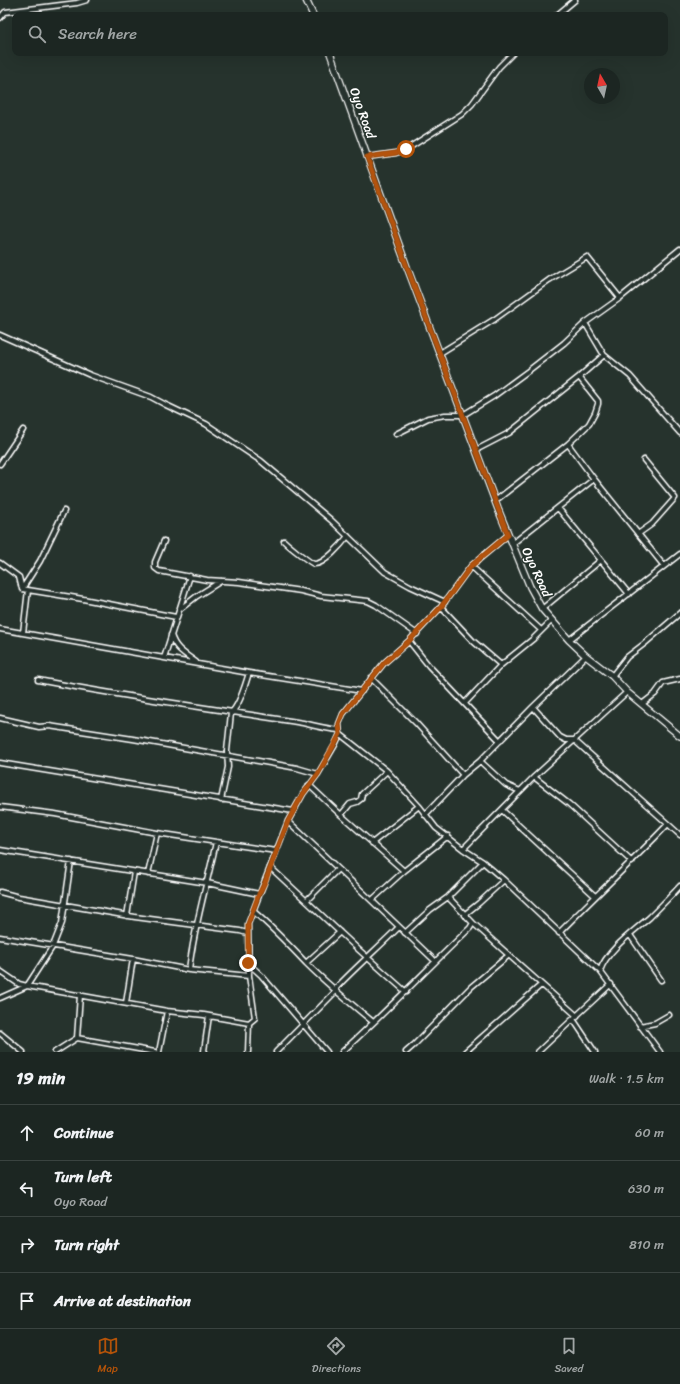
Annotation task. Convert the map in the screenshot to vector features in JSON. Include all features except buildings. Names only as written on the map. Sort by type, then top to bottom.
[{"type":"street","points":[[0,18],[6,12],[77,3],[87,0]]},
{"type":"street","points":[[306,0],[312,12]]},
{"type":"street","points":[[561,12],[575,0]]},
{"type":"street","name":"Oyo Road","points":[[331,56],[407,267],[508,535],[530,587],[542,609],[569,640],[586,656],[612,676],[627,692],[680,736]]},
{"type":"street","points":[[367,157],[396,153],[406,149],[462,114],[472,104],[499,67],[510,56]]},
{"type":"street","points":[[396,434],[428,418],[445,415],[463,415],[494,396],[564,343],[585,323],[620,298],[680,249]]},
{"type":"street","points":[[440,353],[495,319],[549,280],[587,256],[620,298]]},
{"type":"street","points":[[585,323],[604,355],[630,376],[680,433]]},
{"type":"street","points":[[0,335],[90,375],[151,397],[206,424],[261,461],[320,510],[385,572],[410,586],[445,602]]},
{"type":"street","points":[[476,450],[509,433],[604,355]]},
{"type":"street","points":[[495,501],[568,444],[589,424],[596,413],[598,401],[579,377]]},
{"type":"street","points":[[0,464],[23,430]]},
{"type":"street","points":[[568,444],[594,479],[664,566]]},
{"type":"street","points":[[0,455],[6,457]]},
{"type":"street","points":[[638,534],[652,524],[675,498],[644,460]]},
{"type":"street","points":[[512,544],[594,479]]},
{"type":"street","points":[[558,508],[629,594]]},
{"type":"street","points":[[22,589],[40,561],[64,510]]},
{"type":"street","points":[[248,1052],[249,1023],[254,1018],[248,963],[248,924],[293,811],[309,785],[318,774],[340,732],[339,724],[343,714],[384,663],[409,641],[441,607],[471,566],[508,535]]},
{"type":"street","points":[[284,541],[314,564],[332,554],[348,536]]},
{"type":"street","points":[[164,540],[155,562],[155,568],[159,571],[207,580],[221,580],[302,591],[321,596],[368,601],[376,604],[416,634]]},
{"type":"street","points":[[569,640],[679,556]]},
{"type":"street","points":[[542,609],[601,560]]},
{"type":"street","points":[[0,563],[19,577],[22,589]]},
{"type":"street","points":[[471,566],[541,630]]},
{"type":"street","points":[[164,658],[190,576]]},
{"type":"street","points":[[179,610],[221,580]]},
{"type":"street","points":[[22,589],[176,617]]},
{"type":"street","points":[[22,633],[28,590]]},
{"type":"street","points":[[441,607],[473,641],[501,665]]},
{"type":"street","points":[[612,676],[627,657],[680,613]]},
{"type":"street","points":[[465,703],[501,665],[533,639],[551,620]]},
{"type":"street","points":[[0,628],[249,673],[362,691]]},
{"type":"street","points":[[171,635],[178,648],[198,663]]},
{"type":"street","points":[[409,641],[429,666],[500,741]]},
{"type":"street","points":[[425,815],[463,775],[480,761],[586,656]]},
{"type":"street","points":[[221,800],[226,778],[231,713],[236,708],[249,673]]},
{"type":"street","points":[[372,678],[416,723],[463,775]]},
{"type":"street","points":[[642,704],[655,694],[663,683],[680,679]]},
{"type":"street","points":[[38,680],[231,713],[291,721],[340,732],[387,772],[419,806],[436,828],[483,862],[504,880],[600,971],[660,1052]]},
{"type":"street","points":[[463,849],[534,776],[627,692]]},
{"type":"street","points":[[533,707],[560,737],[566,740],[574,740],[680,835]]},
{"type":"street","points":[[0,718],[39,727],[49,726],[133,739],[297,768],[318,774]]},
{"type":"street","points":[[480,761],[506,785],[520,791]]},
{"type":"street","points":[[0,763],[293,811]]},
{"type":"street","points":[[341,815],[350,804],[361,799],[362,794],[387,772]]},
{"type":"street","points":[[534,776],[569,804],[632,862]]},
{"type":"street","points":[[309,785],[404,871]]},
{"type":"street","points":[[372,843],[419,806]]},
{"type":"street","points":[[0,807],[55,814],[157,833],[276,851]]},
{"type":"street","points":[[502,810],[595,896]]},
{"type":"street","points":[[288,821],[433,959],[433,964]]},
{"type":"street","points":[[559,933],[595,896],[632,862],[668,824]]},
{"type":"street","points":[[148,874],[157,833]]},
{"type":"street","points":[[372,900],[404,871],[448,836]]},
{"type":"street","points":[[189,970],[195,925],[207,883],[216,842]]},
{"type":"street","points":[[0,850],[207,883],[259,894]]},
{"type":"street","points":[[0,998],[27,986],[53,946],[62,923],[71,861]]},
{"type":"street","points":[[405,933],[430,910],[448,897],[483,862]]},
{"type":"street","points":[[270,867],[406,992]]},
{"type":"street","points":[[307,900],[338,869]]},
{"type":"street","points":[[127,916],[134,872]]},
{"type":"street","points":[[464,915],[480,903],[504,880]]},
{"type":"street","points":[[600,971],[603,962],[611,953],[661,907],[680,886]]},
{"type":"street","points":[[0,892],[19,897],[127,916],[248,933]]},
{"type":"street","points":[[448,897],[464,915],[577,1016]]},
{"type":"street","points":[[253,911],[289,944],[336,991],[373,1022]]},
{"type":"street","points":[[342,1052],[406,992],[439,957],[470,928],[473,923]]},
{"type":"street","points":[[276,1052],[336,991],[336,988],[355,968],[368,958],[398,927]]},
{"type":"street","points":[[306,962],[340,932]]},
{"type":"street","points":[[630,935],[661,980]]},
{"type":"street","points":[[1,938],[133,959],[189,970],[249,976]]},
{"type":"street","points":[[406,1052],[471,987],[509,956]]},
{"type":"street","points":[[433,959],[439,957]]},
{"type":"street","points":[[126,1003],[133,959]]},
{"type":"street","points":[[248,963],[261,975],[327,1052]]},
{"type":"street","points":[[0,972],[19,984],[27,986],[167,1011],[210,1016],[249,1023]]},
{"type":"street","points":[[538,1052],[610,984]]},
{"type":"street","points":[[465,1052],[541,985]]},
{"type":"street","points":[[76,1038],[80,995]]},
{"type":"street","points":[[159,1052],[167,1011]]},
{"type":"street","points":[[640,1026],[655,1023],[669,1015]]},
{"type":"street","points":[[205,1052],[210,1016]]},
{"type":"street","points":[[573,1019],[595,1052]]},
{"type":"street","points":[[1,1035],[23,1052]]},
{"type":"street","points":[[55,1052],[76,1038],[155,1052]]},
{"type":"route","points":[[248,963],[248,924],[259,894],[288,821],[303,794],[318,774],[335,745],[340,734],[339,724],[343,714],[384,663],[409,641],[441,607],[471,566],[508,535],[367,157],[396,153],[406,149]]}]
